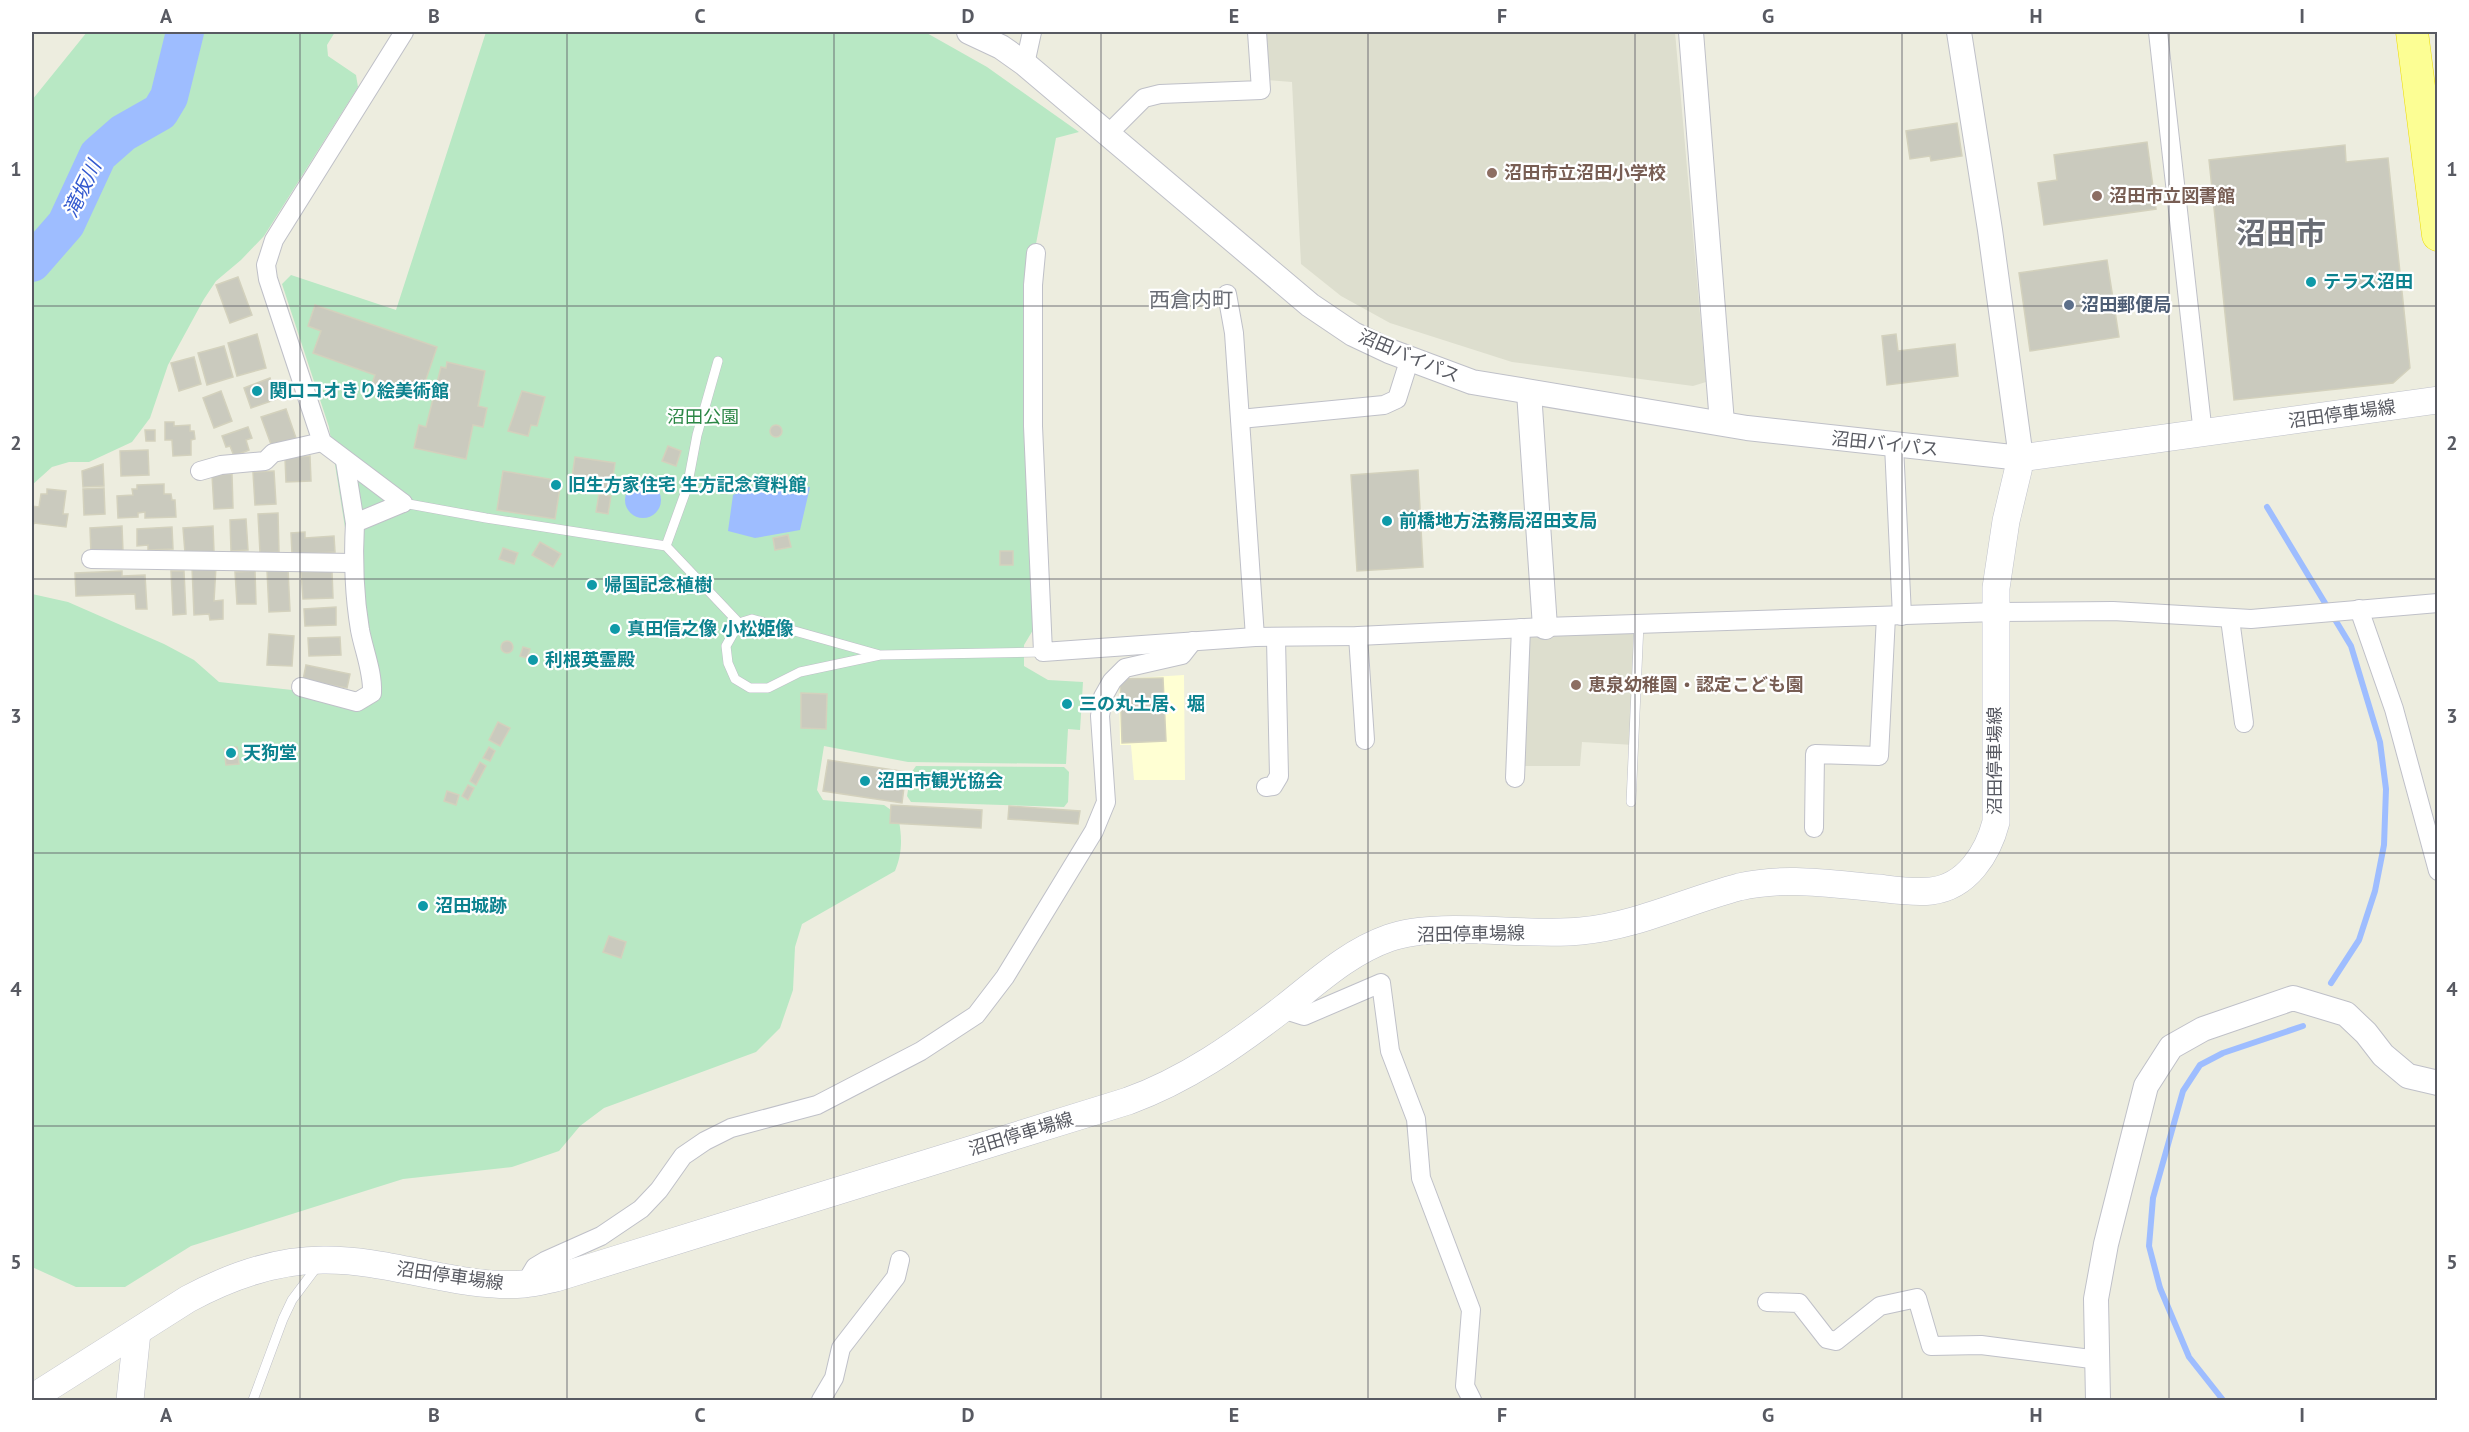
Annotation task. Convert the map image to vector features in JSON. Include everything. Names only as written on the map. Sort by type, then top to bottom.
[{"type":"highway","points":[[2412,32],[2438,235]]},
{"type":"main road","name":"沼田停車場線","points":[[32,1398],[212,1286],[259,1269],[322,1260],[493,1284],[525,1284],[586,1270],[1154,1092],[1188,1076],[1282,1009],[1350,956],[1390,938],[1442,931],[1551,933],[1608,928],[1720,892],[1772,880],[1902,890],[1932,891],[1944,887],[1978,863],[1986,851],[1996,822],[1996,588],[2006,521],[2021,458],[2438,400]]},
{"type":"main road","points":[[130,1401],[137,1332]]},
{"type":"street","points":[[403,502],[322,442],[268,279],[268,252],[404,32]]},
{"type":"street","name":"沼田バイパス","points":[[969,32],[1001,47],[1025,64],[1109,133],[1229,239],[1310,305],[1353,334],[1410,361],[1472,382],[1722,423],[1894,445],[2021,458]]},
{"type":"street","points":[[1025,64],[1032,32]]},
{"type":"street","points":[[1109,133],[1144,98],[1161,94],[1261,90],[1257,32]]},
{"type":"street","points":[[1691,32],[1722,423]]},
{"type":"street","points":[[1959,32],[1990,230],[2021,458]]},
{"type":"street","points":[[2158,32],[2203,434]]},
{"type":"street","points":[[1036,253],[1032,359],[1042,652],[1255,637],[1276,639],[1545,627],[1996,612],[2113,611],[2251,620],[2438,603]]},
{"type":"street","points":[[1227,294],[1233,333],[1255,637]]},
{"type":"street","points":[[1240,419],[1384,405],[1396,399],[1410,361]]},
{"type":"street","points":[[1529,392],[1545,627]]},
{"type":"street","points":[[200,471],[221,465],[265,461],[273,453],[322,442]]},
{"type":"street","points":[[1814,828],[1815,754],[1879,756],[1894,616],[1894,445]]},
{"type":"street","points":[[301,687],[357,702],[372,693],[373,684],[360,629],[352,563],[355,524],[345,461]]},
{"type":"street","points":[[355,524],[403,502]]},
{"type":"street","points":[[91,559],[352,563]]},
{"type":"street","points":[[2359,609],[2394,709],[2438,871]]},
{"type":"street","points":[[2230,619],[2244,723]]},
{"type":"street","points":[[1515,778],[1521,628]]},
{"type":"street","points":[[1358,636],[1365,740]]},
{"type":"street","points":[[1266,787],[1273,786],[1279,776],[1276,639]]},
{"type":"street","points":[[525,1284],[535,1267],[545,1260],[601,1236],[641,1209],[659,1190],[683,1156],[705,1141],[731,1128],[817,1105],[921,1051],[975,1015],[1005,977],[1094,831],[1106,802],[1100,716],[1103,697],[1112,681],[1125,668],[1182,655],[1193,641]]},
{"type":"street","points":[[1282,1009],[1304,1016],[1381,983],[1390,1051],[1416,1119],[1421,1178],[1471,1310],[1465,1386],[1472,1401]]},
{"type":"street","points":[[2098,1401],[2099,1359],[2096,1299],[2115,1203],[2146,1086],[2171,1047],[2204,1029],[2293,998],[2346,1014],[2384,1055],[2408,1076],[2438,1083]]},
{"type":"street","points":[[820,1401],[834,1378],[841,1348],[896,1277],[900,1260]]},
{"type":"street","points":[[1767,1302],[1798,1303],[1827,1339],[1836,1341],[1880,1306],[1917,1298],[1931,1346],[1981,1345],[2099,1359]]},
{"type":"lane","points":[[666,546],[687,488],[697,435],[718,361]]},
{"type":"lane","points":[[403,502],[486,518],[666,546],[739,623]]},
{"type":"lane","points":[[880,655],[752,619],[739,623],[726,646],[728,663],[735,679],[750,688],[768,688],[800,672],[880,655],[1042,652]]},
{"type":"lane","points":[[1631,802],[1639,624]]},
{"type":"lane","points":[[253,1401],[283,1319],[322,1260]]},
{"type":"shaded area","name":"沼田市立沼田小学校","points":[[1265,32],[1675,32],[1706,382],[1693,386],[1512,362],[1390,323],[1341,296],[1301,264],[1292,82],[1267,80]]},
{"type":"shaded area","name":"恵泉幼稚園・認定こども園","points":[[1634,624],[1634,745],[1582,742],[1580,766],[1516,766],[1521,628]]},
{"type":"shaded area","points":[[1184,675],[1185,780],[1134,780],[1131,745],[1120,745],[1119,679]]},
{"type":"green space","points":[[87,32],[335,32],[327,45],[328,56],[356,75],[358,87],[264,236],[216,281],[204,299],[168,365],[150,418],[132,442],[89,462],[69,462],[52,467],[32,485],[32,100]]},
{"type":"green space","name":"沼田公園","points":[[486,32],[925,32],[987,67],[1079,132],[1056,138],[1035,249],[1036,625],[1024,645],[1024,666],[1048,680],[1083,682],[1080,730],[1068,729],[1066,764],[908,762],[824,746],[817,790],[823,800],[884,805],[898,815],[901,850],[895,871],[802,924],[795,947],[793,990],[780,1028],[756,1052],[604,1108],[580,1126],[559,1151],[512,1167],[403,1179],[191,1246],[125,1287],[76,1287],[32,1267],[32,594],[68,602],[164,644],[194,660],[219,682],[292,690],[356,706],[368,672],[329,427],[282,284],[291,275],[396,310]]},
{"type":"green space","points":[[916,766],[1064,767],[1069,772],[1068,802],[1064,807],[911,802],[907,796],[911,773]]},
{"type":"water","points":[[643,482],[655,488],[661,500],[655,512],[643,518],[631,512],[625,500],[631,488]]},
{"type":"water","points":[[763,483],[784,490],[810,487],[800,530],[755,538],[728,531],[733,495]]},
{"type":"building","points":[[1957,123],[1962,156],[1931,161],[1930,156],[1910,159],[1906,131]]},
{"type":"building","name":"沼田市立図書館","points":[[2147,142],[2156,209],[2044,225],[2038,183],[2057,180],[2054,155]]},
{"type":"building","name":"テラス沼田","points":[[2345,145],[2346,162],[2388,158],[2410,368],[2393,383],[2234,400],[2209,160]]},
{"type":"building","name":"沼田郵便局","points":[[2107,260],[2119,337],[2030,351],[2019,273]]},
{"type":"building","points":[[238,277],[252,315],[230,323],[216,285]]},
{"type":"building","points":[[315,305],[437,347],[422,391],[398,382],[395,391],[372,384],[375,375],[313,353],[321,331],[308,326]]},
{"type":"building","points":[[257,334],[266,368],[237,376],[228,343]]},
{"type":"building","points":[[1896,334],[1898,351],[1955,344],[1958,376],[1887,385],[1882,336]]},
{"type":"building","points":[[224,346],[233,377],[207,385],[198,353]]},
{"type":"building","points":[[194,357],[201,384],[179,391],[171,363]]},
{"type":"building","points":[[447,362],[485,371],[478,406],[487,408],[483,427],[473,425],[466,459],[414,448],[419,425],[426,427],[441,367],[446,368]]},
{"type":"building","points":[[270,378],[277,399],[251,408],[244,388]]},
{"type":"building","points":[[221,391],[232,421],[214,428],[203,398]]},
{"type":"building","points":[[522,391],[545,397],[537,426],[531,425],[528,436],[508,431]]},
{"type":"building","points":[[286,409],[296,438],[272,447],[261,417]]},
{"type":"building","points":[[165,422],[174,422],[174,426],[190,425],[190,431],[194,431],[195,439],[191,440],[191,455],[173,456],[172,440],[165,440]]},
{"type":"building","points":[[778,425],[782,431],[778,437],[774,437],[770,429]]},
{"type":"building","points":[[248,427],[252,438],[246,440],[249,450],[234,456],[230,446],[226,447],[222,436]]},
{"type":"building","points":[[145,430],[155,430],[155,441],[146,441]]},
{"type":"building","points":[[668,446],[681,451],[676,466],[662,461]]},
{"type":"building","points":[[148,450],[149,475],[121,476],[120,451]]},
{"type":"building","points":[[310,456],[311,481],[286,482],[285,458]]},
{"type":"building","points":[[575,457],[615,463],[611,490],[571,484]]},
{"type":"building","points":[[103,464],[104,486],[83,487],[82,471]]},
{"type":"building","name":"前橋地方法務局沼田支局","points":[[1418,470],[1423,567],[1357,571],[1351,475]]},
{"type":"building","points":[[274,471],[276,504],[255,505],[253,472]]},
{"type":"building","points":[[503,471],[561,481],[555,519],[497,510]]},
{"type":"building","points":[[232,474],[233,508],[214,509],[212,475]]},
{"type":"building","points":[[164,484],[164,494],[171,494],[172,500],[175,500],[176,517],[145,518],[145,512],[138,513],[138,517],[118,518],[117,496],[133,495],[132,489],[137,489],[137,485]]},
{"type":"building","points":[[104,488],[105,514],[84,515],[83,489]]},
{"type":"building","points":[[47,489],[66,491],[63,514],[68,514],[66,527],[34,523],[32,529],[32,506],[39,507],[41,494],[47,494]]},
{"type":"building","points":[[599,494],[611,496],[608,514],[596,512]]},
{"type":"building","points":[[278,513],[279,552],[260,553],[258,514]]},
{"type":"building","points":[[246,519],[248,550],[231,551],[230,520]]},
{"type":"building","points":[[122,526],[123,552],[91,554],[90,528]]},
{"type":"building","points":[[213,526],[214,552],[185,553],[183,528]]},
{"type":"building","points":[[172,527],[173,549],[148,550],[148,545],[137,546],[137,529]]},
{"type":"building","points":[[305,532],[305,538],[334,536],[335,552],[292,554],[291,533]]},
{"type":"building","points":[[788,535],[791,547],[775,550],[773,538]]},
{"type":"building","points":[[540,542],[561,554],[553,567],[532,555]]},
{"type":"building","points":[[503,548],[518,553],[514,564],[499,559]]},
{"type":"building","points":[[1000,551],[1013,551],[1013,565],[1000,565]]},
{"type":"building","points":[[216,566],[214,601],[223,600],[223,619],[210,620],[209,614],[194,615],[192,567]]},
{"type":"building","points":[[288,569],[290,611],[269,612],[267,570]]},
{"type":"building","points":[[122,571],[122,576],[145,575],[147,609],[136,609],[135,594],[76,596],[75,573]]},
{"type":"building","points":[[171,571],[184,571],[186,614],[173,615]]},
{"type":"building","points":[[255,571],[256,604],[237,604],[235,572]]},
{"type":"building","points":[[332,571],[333,598],[303,599],[301,572]]},
{"type":"building","points":[[336,607],[336,625],[305,626],[304,609]]},
{"type":"building","points":[[269,634],[294,636],[292,666],[267,665]]},
{"type":"building","points":[[340,637],[341,655],[309,656],[308,638]]},
{"type":"building","points":[[509,641],[513,647],[509,653],[505,653],[501,645]]},
{"type":"building","points":[[523,647],[530,649],[527,658],[520,656]]},
{"type":"building","points":[[306,665],[350,674],[347,688],[303,680]]},
{"type":"building","points":[[1163,678],[1166,741],[1122,743],[1120,679]]},
{"type":"building","points":[[801,693],[827,694],[826,729],[801,728]]},
{"type":"building","points":[[498,722],[510,728],[500,746],[489,740]]},
{"type":"building","name":"天狗堂","points":[[237,747],[239,764],[226,765],[224,749]]},
{"type":"building","points":[[489,747],[495,751],[490,761],[483,758]]},
{"type":"building","name":"沼田市観光協会","points":[[828,760],[906,772],[902,803],[823,791]]},
{"type":"building","points":[[480,762],[486,766],[476,785],[470,781]]},
{"type":"building","points":[[468,785],[474,788],[468,800],[462,796]]},
{"type":"building","points":[[447,791],[459,795],[456,805],[444,801]]},
{"type":"building","points":[[891,805],[982,810],[981,828],[890,823]]},
{"type":"building","points":[[1009,806],[1080,811],[1078,824],[1008,819]]},
{"type":"building","points":[[609,936],[626,942],[621,958],[603,952]]},
{"type":"waterway","name":"滝坂川","points":[[32,263],[66,224],[98,155],[123,133],[160,112],[169,97],[185,32]]},
{"type":"waterway","points":[[2267,507],[2351,646],[2380,742],[2386,789],[2384,845],[2375,891],[2359,940],[2331,983]]},
{"type":"waterway","points":[[2223,1400],[2189,1357],[2160,1288],[2149,1246],[2153,1198],[2183,1091],[2200,1065],[2223,1053],[2303,1026]]},
{"type":"place","name":"沼田市立沼田小学校","points":[[1492,173]]},
{"type":"place","name":"沼田市立図書館","points":[[2097,196]]},
{"type":"place","name":"テラス沼田","points":[[2311,282]]},
{"type":"place","name":"沼田郵便局","points":[[2069,305]]},
{"type":"place","name":"関口コオきり絵美術館","points":[[257,391]]},
{"type":"place","name":"旧生方家住宅 生方記念資料館","points":[[556,485]]},
{"type":"place","name":"前橋地方法務局沼田支局","points":[[1387,521]]},
{"type":"place","name":"帰国記念植樹","points":[[592,585]]},
{"type":"place","name":"真田信之像 小松姫像","points":[[615,629]]},
{"type":"place","name":"利根英霊殿","points":[[533,660]]},
{"type":"place","name":"恵泉幼稚園・認定こども園","points":[[1576,685]]},
{"type":"place","name":"三の丸土居、堀","points":[[1067,704]]},
{"type":"place","name":"天狗堂","points":[[231,753]]},
{"type":"place","name":"沼田市観光協会","points":[[865,781]]},
{"type":"place","name":"沼田城跡","points":[[423,906]]},
{"type":"district","name":"沼田市","points":[[2281,234]]},
{"type":"district","name":"西倉内町","points":[[1191,300]]}]
